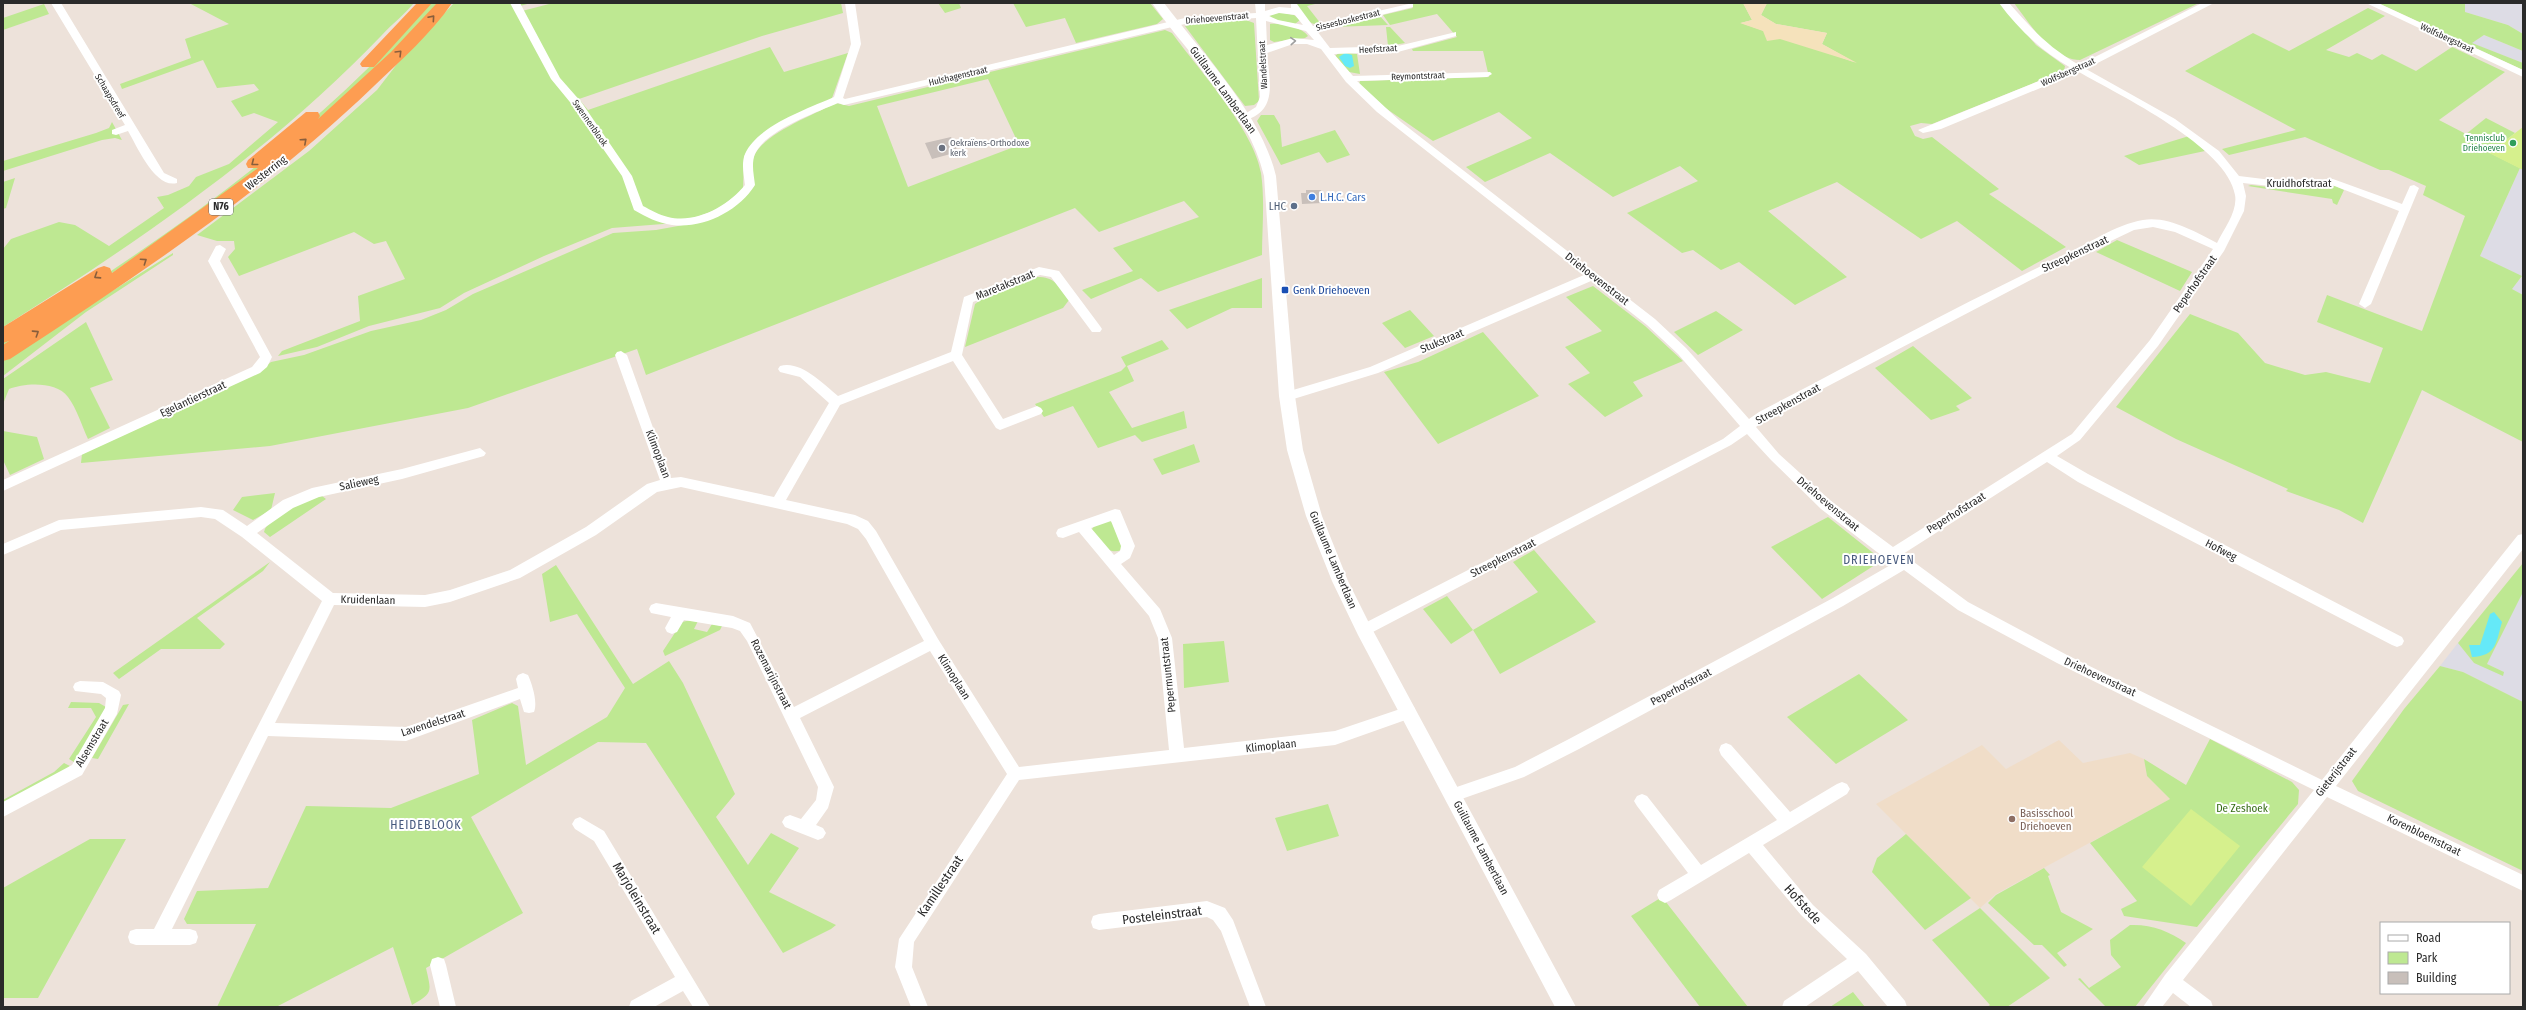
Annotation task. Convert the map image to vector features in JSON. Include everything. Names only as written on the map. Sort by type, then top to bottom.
[{"type":"highway","name":"Westerring","points":[[3,336],[153,239],[276,146],[353,79],[425,3]]},
{"type":"highway","name":"Westerring","points":[[3,354],[170,244],[291,153],[365,87],[445,3]]},
{"type":"street","name":"Schaapsdreef","points":[[56,3],[129,127],[160,175],[173,181]]},
{"type":"street","name":"Swennenblook","points":[[515,3],[556,79],[578,105],[627,176],[638,208],[659,218],[679,222],[718,212],[737,200],[750,185],[748,165],[751,153],[765,137],[838,99]]},
{"type":"street","points":[[838,99],[856,44],[850,3]]},
{"type":"street","name":"Guillaume Lambertlaan","points":[[1158,3],[1245,117],[1263,152],[1270,176],[1287,396],[1295,450],[1314,516],[1340,581],[1364,630],[1566,1007]]},
{"type":"street","name":"Wandelstraat","points":[[1245,117],[1263,104],[1263,51],[1260,3]]},
{"type":"street","name":"Driehoevenstraat","points":[[1292,3],[1349,80],[1376,107],[1651,322],[1682,351],[1747,427],[1775,457],[1826,505],[1897,559],[1963,606],[2004,630],[2324,788]]},
{"type":"street","name":"Peperhofstraat","points":[[1453,795],[1519,772],[1838,602],[1897,559],[2076,437],[2154,343],[2220,248],[2239,211],[2241,196],[2236,179],[2215,152],[2171,121],[2052,53],[2036,39],[2004,3]]},
{"type":"street","name":"Wolfsbergstraat","points":[[1922,130],[1937,127],[2078,69],[2209,3]]},
{"type":"street","name":"Wolfsbergstraat","points":[[2371,3],[2523,74]]},
{"type":"street","name":"Sissesboskestraat","points":[[1310,29],[1410,5]]},
{"type":"street","name":"Driehoevenstraat","points":[[1174,23],[1226,16],[1260,15],[1279,10],[1298,12]]},
{"type":"street","name":"Driehoevenstraat","points":[[1260,15],[1275,22],[1310,29]]},
{"type":"street","name":"Hulshagenstraat","points":[[838,99],[844,102],[864,99],[1174,23]]},
{"type":"street","name":"Heefstraat","points":[[1325,49],[1398,49],[1453,34]]},
{"type":"street","points":[[1263,51],[1279,43],[1295,41],[1309,42],[1325,49]]},
{"type":"street","name":"Reymontstraat","points":[[1349,80],[1356,78],[1487,74]]},
{"type":"street","points":[[116,132],[129,127]]},
{"type":"street","name":"Kruidhofstraat","points":[[2236,179],[2289,185],[2333,182],[2405,209]]},
{"type":"street","points":[[2365,304],[2414,188]]},
{"type":"street","name":"Streepkenstraat","points":[[1364,630],[1727,442],[1763,415],[2036,272],[2062,262],[2137,224],[2154,224],[2172,228],[2220,248]]},
{"type":"street","name":"Egelantierstraat","points":[[3,486],[256,370],[263,364],[266,357],[214,261],[220,249]]},
{"type":"street","name":"Maretakstraat","points":[[956,355],[968,300],[1039,271],[1055,274],[1096,329]]},
{"type":"street","name":"Stukstraat","points":[[1287,396],[1374,370],[1593,276]]},
{"type":"street","name":"Klimoplaan","points":[[621,355],[667,483],[681,482],[850,519],[863,525],[871,535],[933,643],[1015,774],[1335,738],[1408,712]]},
{"type":"street","points":[[777,503],[836,402],[956,355],[1000,425],[1037,411]]},
{"type":"street","points":[[784,369],[804,374],[836,402]]},
{"type":"street","name":"Salieweg","points":[[247,533],[288,504],[317,492],[402,474],[480,453]]},
{"type":"street","name":"Hofweg","points":[[2046,456],[2083,478],[2397,641]]},
{"type":"street","name":"Kruidenlaan","points":[[3,550],[59,525],[202,512],[218,514],[247,533],[330,599],[425,601],[450,596],[515,574],[579,538],[652,488],[667,483]]},
{"type":"street","points":[[1063,533],[1115,514],[1128,546],[1125,554],[1112,564]]},
{"type":"street","name":"Pepermuntstraat","points":[[1082,526],[1155,614],[1161,624],[1165,638],[1177,756]]},
{"type":"street","name":"Gieterijstraat","points":[[2151,1007],[2523,539]]},
{"type":"street","points":[[159,937],[330,599]]},
{"type":"street","name":"Rozemarijnstraat","points":[[656,609],[681,612],[733,622],[745,627],[752,637],[792,715],[826,787],[823,803],[804,828]]},
{"type":"street","points":[[672,628],[681,612]]},
{"type":"street","name":"Rozemarijnstraat","points":[[792,715],[933,643]]},
{"type":"street","name":"Lavendelstraat","points":[[264,729],[406,734],[525,685],[529,707]]},
{"type":"street","name":"Alsemstraat","points":[[3,810],[77,770],[112,710],[114,695],[103,688],[80,687]]},
{"type":"street","points":[[1726,750],[1788,821]]},
{"type":"street","name":"Kamillestraat","points":[[920,1007],[902,967],[902,956],[907,939],[1015,774]]},
{"type":"street","name":"Korenbloemstraat","points":[[2324,788],[2523,883]]},
{"type":"street","points":[[1665,895],[1842,789]]},
{"type":"street","points":[[1642,801],[1698,874]]},
{"type":"street","name":"Marjoleinstraat","points":[[580,824],[599,836],[702,1007]]},
{"type":"street","name":"Hofstede","points":[[1751,843],[1807,910],[1860,960],[1899,1007]]},
{"type":"street","name":"Posteleinstraat","points":[[1099,922],[1207,909],[1219,914],[1227,926],[1258,1007]]},
{"type":"street","points":[[136,937],[190,937]]},
{"type":"street","points":[[1790,1007],[1860,960]]},
{"type":"street","points":[[438,965],[443,1005]]},
{"type":"street","points":[[637,1007],[686,980]]},
{"type":"street","points":[[2172,981],[2205,1007]]},
{"type":"shaded area","points":[[2465,3],[2523,3],[2523,34],[2508,25],[2465,12]]},
{"type":"shaded area","points":[[2484,35],[2523,51],[2523,63],[2471,43]]},
{"type":"shaded area","points":[[2520,168],[2523,170],[2523,295],[2511,289],[2522,277],[2480,256]]},
{"type":"shaded area","points":[[2522,591],[2523,702],[2463,672],[2440,666],[2458,643],[2474,663],[2504,672],[2487,664]]},
{"type":"shaded area","name":"Basisschool Driehoeven","points":[[2059,740],[2083,763],[2130,753],[2144,759],[2147,776],[2170,799],[1996,894],[1980,908],[1876,804],[1982,745],[2006,769]]},
{"type":"green space","points":[[189,3],[414,3],[295,118],[249,156],[202,193],[153,228],[104,262],[3,327],[3,249],[11,239],[59,222],[75,225],[109,246],[164,208],[157,197],[168,195],[189,186],[196,177],[229,164],[278,122],[254,113],[242,117],[231,101],[259,90],[254,84],[217,88],[203,60],[122,89],[120,84],[191,58],[185,39],[229,24]]},
{"type":"green space","points":[[430,3],[439,3],[399,47],[270,163],[3,349],[3,341],[118,266],[174,227],[283,145],[334,100],[383,53]]},
{"type":"green space","points":[[454,3],[531,3],[520,6],[522,11],[553,3],[841,3],[843,13],[762,36],[579,99],[588,110],[770,47],[784,72],[848,53],[831,101],[757,142],[744,156],[743,190],[718,209],[697,217],[663,224],[612,228],[544,256],[464,293],[440,308],[369,326],[317,347],[278,356],[282,351],[360,321],[358,296],[405,279],[386,241],[374,244],[354,232],[239,276],[228,257],[235,249],[234,241],[217,241],[197,235],[309,151],[377,90],[397,64]]},
{"type":"green space","points":[[938,3],[959,3],[961,8],[945,13]]},
{"type":"green space","points":[[1013,3],[1150,3],[1163,19],[1157,24],[1076,43],[1065,18],[1026,27]]},
{"type":"green space","points":[[1319,3],[1307,6],[1321,24],[1312,23],[1309,21],[1295,4]]},
{"type":"green space","points":[[1410,3],[1743,3],[1752,20],[1741,23],[1854,62],[1822,44],[1827,33],[1776,24],[1761,15],[1767,3],[2000,3],[2036,45],[2065,66],[2064,71],[1932,124],[1921,123],[1910,126],[1915,136],[1923,139],[1932,137],[1999,189],[1989,194],[2066,247],[2022,271],[1957,221],[1921,239],[1837,182],[1768,211],[1847,277],[1795,305],[1739,262],[1721,270],[1693,250],[1682,253],[1627,213],[1698,181],[1680,166],[1613,197],[1550,153],[1485,182],[1466,167],[1532,138],[1499,112],[1433,141],[1384,107],[1359,84],[1360,81],[1489,77],[1483,51],[1413,51],[1412,49],[1457,37],[1437,14],[1390,25],[1383,15],[1413,8]]},
{"type":"green space","points":[[2014,3],[2199,3],[2080,60],[2069,58],[2060,54],[2051,47],[2034,30]]},
{"type":"green space","points":[[2378,3],[2465,3],[2465,12],[2508,25],[2523,34],[2523,51],[2484,35],[2472,43],[2523,63],[2523,70]]},
{"type":"green space","points":[[44,4],[49,14],[3,30],[3,18]]},
{"type":"green space","points":[[2368,8],[2385,16],[2326,50],[2349,57],[2357,53],[2372,60],[2382,54],[2416,71],[2452,47],[2505,72],[2439,120],[2466,134],[2486,118],[2515,133],[2490,153],[2520,168],[2480,256],[2522,276],[2512,289],[2523,295],[2523,442],[2422,390],[2363,523],[2339,510],[2286,491],[2288,489],[2176,439],[2116,407],[2190,314],[2238,333],[2265,363],[2305,375],[2326,372],[2370,383],[2383,348],[2317,322],[2327,295],[2422,331],[2465,216],[2423,195],[2426,186],[2389,170],[2380,170],[2305,137],[2229,155],[2222,149],[2296,130],[2185,71],[2253,33],[2289,51]]},
{"type":"green space","points":[[1279,12],[1294,15],[1300,20],[1295,24],[1275,20],[1269,16]]},
{"type":"green space","points":[[1379,15],[1388,25],[1333,27]]},
{"type":"green space","points":[[1243,19],[1254,23],[1259,101],[1254,105],[1245,106],[1185,26],[1191,23]]},
{"type":"green space","points":[[1270,24],[1290,26],[1301,30],[1308,36],[1305,38],[1274,42],[1270,40]]},
{"type":"green space","points":[[1386,27],[1390,27],[1405,43],[1388,46]]},
{"type":"green space","points":[[1165,30],[1172,33],[1224,101],[1248,138],[1256,156],[1261,173],[1263,194],[1262,255],[1158,292],[1141,278],[1091,299],[1082,290],[1133,271],[1113,248],[1199,217],[1184,201],[1099,232],[1075,208],[646,375],[637,349],[468,408],[270,446],[81,463],[82,454],[256,374],[271,362],[304,355],[371,331],[421,320],[446,310],[473,294],[613,233],[656,230],[689,224],[747,195],[754,186],[752,167],[754,156],[759,148],[778,132],[836,103],[849,106]],"holes":[[[988,79],[1019,145],[908,187],[877,106]]]},
{"type":"green space","points":[[1340,52],[1357,54],[1360,74],[1349,72],[1335,56]]},
{"type":"green space","points":[[1261,115],[1274,115],[1280,125],[1282,147],[1335,130],[1350,155],[1327,163],[1319,152],[1281,165],[1257,121]]},
{"type":"green space","points":[[112,122],[122,140],[115,138],[102,140],[3,171],[3,161],[96,133],[109,128]]},
{"type":"green space","name":"Tennisclub Driehoeven","points":[[2523,127],[2523,170],[2489,153]]},
{"type":"green space","points":[[2189,136],[2205,151],[2139,165],[2124,156]]},
{"type":"green space","points":[[15,178],[6,208],[3,209],[3,182]]},
{"type":"green space","points":[[2251,185],[2285,189],[2336,186],[2344,190],[2337,205],[2333,203],[2332,199],[2248,186]]},
{"type":"green space","points":[[2117,240],[2192,272],[2180,291],[2096,252]]},
{"type":"green space","points":[[173,253],[173,255],[86,312],[3,376],[3,359]]},
{"type":"green space","points":[[1033,277],[1046,278],[1058,285],[1069,300],[1063,308],[965,347],[975,304],[982,299]]},
{"type":"green space","points":[[1262,278],[1262,308],[1232,308],[1187,329],[1169,310]]},
{"type":"green space","points":[[1593,286],[1645,326],[1683,361],[1633,382],[1643,396],[1605,417],[1568,384],[1590,373],[1565,347],[1602,331],[1566,297]]},
{"type":"green space","points":[[1410,310],[1434,336],[1405,348],[1382,323]]},
{"type":"green space","points":[[1716,311],[1743,330],[1698,355],[1674,332]]},
{"type":"green space","points":[[86,322],[113,380],[90,388],[110,428],[88,439],[77,412],[68,397],[56,388],[40,385],[23,385],[9,389],[3,404],[3,379]]},
{"type":"green space","points":[[1483,332],[1539,396],[1438,444],[1384,372],[1418,362]]},
{"type":"green space","points":[[1162,340],[1169,349],[1127,366],[1134,381],[1109,392],[1132,428],[1184,411],[1187,428],[1142,442],[1135,435],[1098,448],[1073,406],[1044,417],[1035,404],[1121,371],[1126,366],[1121,357]]},
{"type":"green space","points":[[1913,346],[1972,398],[1956,406],[1960,410],[1931,420],[1875,368]]},
{"type":"green space","points":[[3,431],[37,437],[44,459],[10,475],[3,460]]},
{"type":"green space","points":[[1194,444],[1200,462],[1162,475],[1153,459]]},
{"type":"green space","points":[[275,493],[271,510],[253,520],[233,510],[242,497]]},
{"type":"green space","points":[[322,496],[326,499],[270,537],[264,532],[272,520],[288,509]]},
{"type":"green space","points":[[1828,517],[1877,556],[1878,563],[1822,599],[1771,547]]},
{"type":"green space","points":[[1109,520],[1115,526],[1119,534],[1122,543],[1121,550],[1112,551],[1107,549],[1093,534],[1092,529],[1095,525]]},
{"type":"green space","points":[[1534,550],[1596,622],[1500,674],[1473,630],[1538,592],[1513,562]]},
{"type":"green space","points":[[270,562],[263,571],[197,618],[225,644],[220,649],[161,649],[119,679],[113,673]]},
{"type":"green space","points":[[2523,563],[2523,592],[2487,664],[2504,672],[2503,676],[2474,663],[2458,643]]},
{"type":"green space","points":[[556,565],[633,684],[669,661],[683,683],[735,794],[716,817],[748,865],[771,833],[799,848],[769,892],[836,925],[831,929],[783,953],[646,743],[598,742],[471,817],[523,913],[426,968],[430,987],[427,994],[419,1001],[412,1005],[393,947],[276,1007],[217,1007],[256,924],[187,924],[184,919],[197,891],[268,888],[306,806],[391,808],[479,774],[472,720],[512,703],[518,706],[526,765],[607,717],[625,688],[577,614],[550,622],[542,574]]},
{"type":"green space","points":[[1447,596],[1473,630],[1451,644],[1423,609]]},
{"type":"green space","points":[[691,620],[698,621],[694,629],[707,632],[712,624],[722,626],[720,630],[665,656],[663,651],[682,622]]},
{"type":"green space","points":[[1224,641],[1229,682],[1184,688],[1183,644]]},
{"type":"green space","points":[[2440,666],[2463,672],[2523,702],[2523,871],[2358,791],[2352,781],[2404,709]]},
{"type":"green space","points":[[1859,674],[1908,720],[1836,764],[1787,717]]},
{"type":"green space","points":[[71,702],[99,703],[106,707],[79,757],[74,762],[69,759],[96,717],[91,708],[68,708]]},
{"type":"green space","points":[[129,704],[98,759],[92,758],[123,705]]},
{"type":"green space","name":"De Zeshoek","points":[[2210,739],[2292,782],[2299,790],[2298,804],[2197,927],[2124,916],[2121,909],[2137,901],[2090,843],[2170,799],[2147,776],[2144,759],[2186,785]]},
{"type":"green space","points":[[64,763],[70,766],[62,773],[3,805],[3,800],[54,772]]},
{"type":"green space","points":[[1328,804],[1339,836],[1287,851],[1275,818]]},
{"type":"green space","points":[[2191,809],[2240,846],[2191,906],[2142,867]]},
{"type":"green space","points":[[1906,834],[1971,898],[1925,930],[1872,872],[1877,858]]},
{"type":"green space","points":[[90,839],[126,839],[38,998],[3,998],[3,888]]},
{"type":"green space","points":[[2044,868],[2050,875],[2048,876],[2061,912],[2093,929],[2057,953],[2067,965],[2064,967],[2042,945],[2034,945],[1988,903],[1996,895]]},
{"type":"green space","points":[[1662,897],[1748,1007],[1700,1007],[1631,916]]},
{"type":"green space","points":[[1980,908],[2050,978],[2007,1007],[1987,1007],[1990,1005],[1932,940]]},
{"type":"green space","points":[[2130,925],[2160,929],[2186,943],[2135,1007],[2106,1007],[2078,979],[2080,978],[2089,988],[2121,967],[2111,955],[2110,940]]},
{"type":"green space","points":[[1853,992],[1865,1007],[1830,1007]]},
{"type":"sand","points":[[1743,3],[1767,3],[1761,15],[1776,24],[1827,33],[1822,44],[1857,63],[1780,39],[1767,41],[1763,31],[1740,23],[1752,20]]},
{"type":"water","points":[[1345,53],[1352,55],[1354,66],[1350,68],[1345,66],[1339,57]]},
{"type":"water","points":[[2494,612],[2502,622],[2494,647],[2486,654],[2472,657],[2469,645],[2480,645],[2490,614]]},
{"type":"building","name":"Oekraïens-Orthodoxe kerk","points":[[951,137],[958,152],[932,159],[925,143]]},
{"type":"building","name":"L.H.C. Cars","points":[[1306,190],[1321,190],[1322,203],[1302,204],[1301,193],[1306,193]]},
{"type":"place","name":"Tennisclub Driehoeven","points":[[2513,143]]},
{"type":"place","name":"Oekraïens-Orthodoxe kerk","points":[[942,148]]},
{"type":"place","name":"L.H.C. Cars","points":[[1312,197]]},
{"type":"place","name":"LHC","points":[[1294,206]]},
{"type":"place","name":"Genk Driehoeven","points":[[1285,290]]},
{"type":"place","name":"Basisschool Driehoeven","points":[[2012,819]]},
{"type":"district","name":"DRIEHOEVEN","points":[[1879,560]]},
{"type":"district","name":"HEIDEBLOOK","points":[[426,825]]}]
